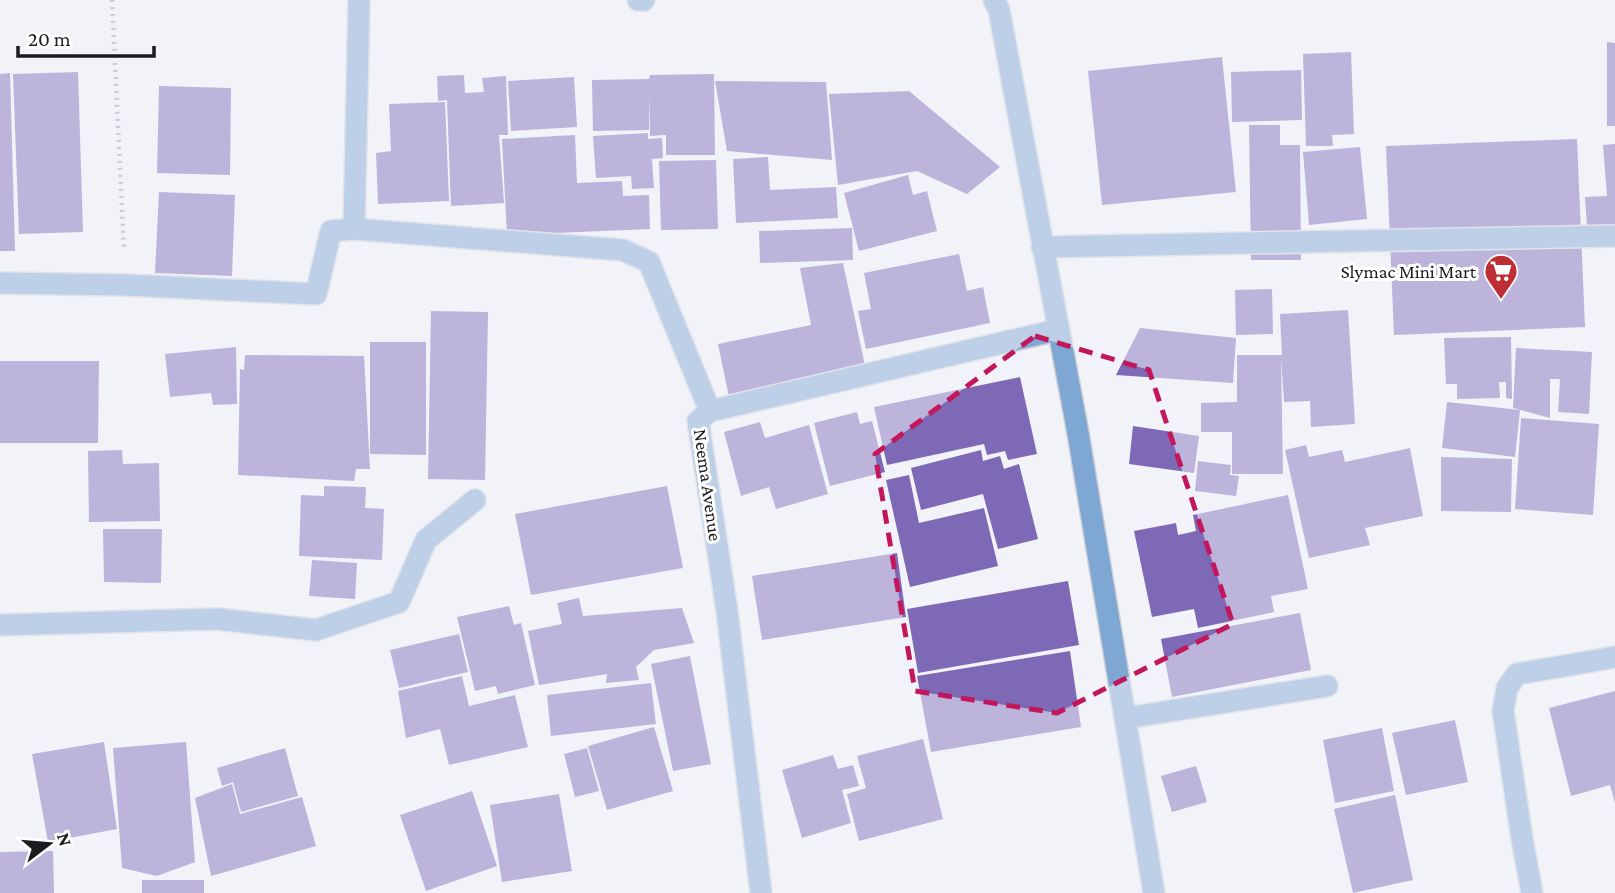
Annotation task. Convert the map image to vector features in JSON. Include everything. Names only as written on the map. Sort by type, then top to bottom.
[{"type":"street","points":[[0,283],[125,285],[316,294],[331,231],[354,229],[359,0]]},
{"type":"street","points":[[638,0],[643,0]]},
{"type":"street","points":[[994,0],[999,10],[1078,433],[1154,893]]},
{"type":"street","name":"Neema Avenue","points":[[354,229],[623,250],[649,262],[710,411],[698,421],[727,611],[761,893]]},
{"type":"street","points":[[1042,247],[1615,236]]},
{"type":"street","points":[[710,411],[1057,330]]},
{"type":"street","points":[[0,625],[217,619],[316,630],[399,602],[426,540],[475,500]]},
{"type":"street","points":[[1532,893],[1503,711],[1507,688],[1517,674],[1615,657]]},
{"type":"street","points":[[1126,718],[1327,686]]},
{"type":"path","points":[[112,0],[125,285]]},
{"type":"highlighted area","points":[[1035,336],[1149,370],[1233,624],[1057,713],[915,691],[875,454]]},
{"type":"building","points":[[1607,42],[1615,43],[1615,126],[1607,126]]},
{"type":"building","points":[[1351,52],[1354,134],[1332,135],[1333,146],[1306,146],[1303,54]]},
{"type":"building","points":[[1222,57],[1236,192],[1102,205],[1088,71]]},
{"type":"building","points":[[1301,70],[1302,120],[1232,122],[1231,72]]},
{"type":"building","points":[[78,72],[83,232],[19,234],[13,74]]},
{"type":"building","points":[[10,73],[15,251],[0,251],[0,74]]},
{"type":"building","points":[[714,74],[715,155],[666,155],[666,135],[650,136],[650,94],[649,130],[593,131],[592,80],[649,79],[650,75]]},
{"type":"building","points":[[464,75],[465,93],[484,92],[482,78],[506,76],[508,135],[499,135],[504,203],[451,206],[447,100],[438,101],[437,76]]},
{"type":"building","points":[[574,77],[577,127],[511,131],[508,81]]},
{"type":"building","points":[[715,81],[826,82],[832,160],[727,151]]},
{"type":"building","points":[[159,86],[231,88],[230,175],[157,173]]},
{"type":"building","points":[[909,91],[1000,167],[967,194],[917,171],[838,185],[829,94]]},
{"type":"building","points":[[445,102],[449,201],[378,204],[376,153],[391,151],[389,104]]},
{"type":"building","points":[[1249,125],[1280,125],[1280,145],[1300,145],[1301,260],[1251,260]]},
{"type":"building","points":[[648,133],[648,139],[662,138],[663,158],[652,159],[654,188],[632,189],[631,176],[596,178],[593,136]]},
{"type":"building","points":[[575,135],[577,183],[622,181],[623,196],[649,195],[650,229],[507,235],[502,139]]},
{"type":"building","points":[[1577,139],[1585,327],[1394,335],[1386,146]]},
{"type":"building","points":[[1615,144],[1615,240],[1588,242],[1585,197],[1607,196],[1603,145]]},
{"type":"building","points":[[1360,147],[1367,219],[1309,225],[1303,152]]},
{"type":"building","points":[[768,157],[770,190],[836,187],[838,218],[736,223],[733,159]]},
{"type":"building","points":[[716,160],[718,229],[661,230],[659,161]]},
{"type":"building","points":[[908,175],[913,195],[927,191],[937,231],[859,251],[844,193]]},
{"type":"building","points":[[159,192],[235,195],[232,276],[155,273]]},
{"type":"building","points":[[852,228],[853,260],[760,263],[759,231]]},
{"type":"building","points":[[959,254],[967,291],[983,287],[990,323],[866,349],[858,311],[871,309],[864,273]]},
{"type":"building","points":[[843,263],[866,370],[729,397],[718,344],[811,325],[800,268]]},
{"type":"building","points":[[1272,289],[1273,334],[1236,335],[1235,290]]},
{"type":"building","points":[[1348,310],[1355,424],[1311,427],[1310,401],[1284,402],[1281,359],[1283,474],[1232,474],[1232,432],[1201,432],[1201,403],[1237,402],[1237,355],[1282,355],[1280,314]]},
{"type":"building","points":[[431,311],[488,312],[485,480],[428,479]]},
{"type":"building","points":[[1140,328],[1236,338],[1233,383],[1116,375]]},
{"type":"building","points":[[1511,337],[1512,399],[1506,398],[1506,382],[1499,382],[1500,398],[1457,399],[1457,384],[1446,384],[1444,338]]},
{"type":"building","points":[[370,342],[426,342],[426,455],[370,454]]},
{"type":"building","points":[[236,347],[237,404],[213,405],[211,393],[170,397],[165,354]]},
{"type":"building","points":[[1516,348],[1592,352],[1589,414],[1558,412],[1560,379],[1550,379],[1550,418],[1513,408]]},
{"type":"building","points":[[245,355],[364,356],[370,469],[356,469],[354,481],[238,475],[240,369],[244,370]]},
{"type":"building","points":[[0,361],[99,361],[98,443],[0,443]]},
{"type":"building","points":[[1020,377],[1037,454],[1008,460],[1005,451],[987,455],[984,444],[887,465],[874,407]]},
{"type":"building","points":[[1447,402],[1520,410],[1515,457],[1442,448]]},
{"type":"building","points":[[857,412],[860,424],[872,421],[885,472],[830,486],[814,423]]},
{"type":"building","points":[[1521,418],[1599,424],[1593,515],[1515,509]]},
{"type":"building","points":[[760,422],[765,438],[809,425],[828,494],[776,509],[769,487],[741,496],[724,432]]},
{"type":"building","points":[[1133,426],[1199,436],[1194,473],[1129,464]]},
{"type":"building","points":[[1306,445],[1309,457],[1342,450],[1345,462],[1410,448],[1423,516],[1365,528],[1370,545],[1309,558],[1285,450]]},
{"type":"building","points":[[122,450],[123,464],[159,463],[160,521],[89,522],[88,451]]},
{"type":"building","points":[[981,450],[983,461],[1000,456],[1004,469],[1019,464],[1038,539],[998,549],[983,494],[921,510],[911,468]]},
{"type":"building","points":[[1441,457],[1512,459],[1511,512],[1441,511]]},
{"type":"building","points":[[1198,461],[1231,465],[1230,475],[1239,476],[1236,496],[1195,491]]},
{"type":"building","points":[[909,475],[919,523],[984,508],[998,566],[910,587],[886,480]]},
{"type":"building","points":[[324,486],[366,487],[365,508],[384,509],[382,560],[299,556],[301,495],[324,496]]},
{"type":"building","points":[[667,486],[683,568],[531,595],[515,514]]},
{"type":"building","points":[[1288,495],[1308,589],[1271,596],[1274,612],[1198,628],[1194,609],[1152,617],[1134,531],[1176,523],[1178,535],[1196,531],[1193,515]]},
{"type":"building","points":[[103,529],[162,529],[161,583],[104,582]]},
{"type":"building","points":[[897,553],[906,617],[762,640],[752,576]]},
{"type":"building","points":[[312,560],[357,563],[355,599],[309,596]]},
{"type":"building","points":[[1068,581],[1079,645],[918,673],[907,609]]},
{"type":"building","points":[[579,598],[583,616],[682,608],[694,643],[654,650],[636,667],[639,680],[606,683],[607,674],[539,685],[528,631],[562,624],[557,603]]},
{"type":"building","points":[[509,606],[514,625],[521,623],[535,685],[498,694],[496,686],[475,691],[457,617]]},
{"type":"building","points":[[1300,613],[1311,670],[1172,697],[1161,639]]},
{"type":"building","points":[[459,634],[468,672],[399,688],[390,650]]},
{"type":"building","points":[[1070,651],[1081,727],[931,752],[917,676]]},
{"type":"building","points":[[690,656],[711,764],[673,771],[651,664]]},
{"type":"building","points":[[462,676],[469,706],[515,695],[528,747],[449,765],[440,729],[406,738],[398,691]]},
{"type":"building","points":[[651,683],[656,724],[551,736],[547,695]]},
{"type":"building","points":[[1615,691],[1615,803],[1610,785],[1571,796],[1549,708]]},
{"type":"building","points":[[1455,720],[1468,782],[1406,795],[1392,733]]},
{"type":"building","points":[[654,727],[673,791],[607,810],[588,746]]},
{"type":"building","points":[[1382,728],[1394,791],[1335,803],[1323,740]]},
{"type":"building","points":[[923,739],[943,819],[859,841],[847,794],[866,788],[857,756]]},
{"type":"building","points":[[104,742],[117,829],[48,842],[32,754]]},
{"type":"building","points":[[186,742],[195,862],[157,876],[122,868],[113,748]]},
{"type":"building","points":[[285,748],[298,796],[241,812],[233,782],[222,786],[217,768]]},
{"type":"building","points":[[587,748],[599,791],[575,797],[564,754]]},
{"type":"building","points":[[833,755],[838,769],[853,765],[859,786],[842,790],[851,823],[802,838],[782,770]]},
{"type":"building","points":[[1196,766],[1207,802],[1172,812],[1161,776]]},
{"type":"building","points":[[232,784],[240,814],[302,797],[316,846],[211,876],[195,798]]},
{"type":"building","points":[[472,791],[497,866],[426,891],[400,815]]},
{"type":"building","points":[[559,794],[572,871],[502,882],[490,805]]},
{"type":"building","points":[[1395,795],[1413,880],[1353,893],[1334,809]]},
{"type":"building","points":[[53,851],[54,893],[0,893],[0,852]]},
{"type":"building","points":[[142,880],[204,880],[204,893],[142,893]]},
{"type":"place","name":"Slymac Mini Mart","points":[[1501,301]]}]
